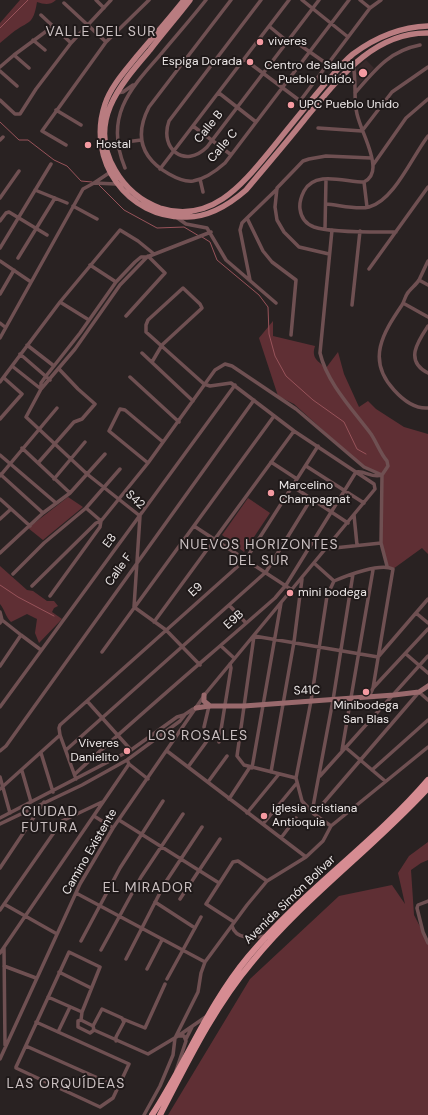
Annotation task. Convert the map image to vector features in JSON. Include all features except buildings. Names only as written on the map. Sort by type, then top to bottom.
[{"type":"highway","name":"Avenida Simón Bolívar","points":[[160,1115],[215,1016],[250,963],[275,935],[428,780]]},
{"type":"highway","name":"Avenida Simón Bolívar","points":[[152,1115],[218,997],[266,936],[401,817],[428,788]]},
{"type":"main road","points":[[184,0],[119,78],[105,103],[100,137],[103,156],[109,173],[116,184],[140,206],[154,212],[176,217],[197,216],[218,209],[233,201],[246,190],[336,81],[364,55],[388,41],[411,34],[428,33]]},
{"type":"main road","points":[[190,0],[116,93],[109,106],[106,122],[105,139],[110,162],[122,183],[135,196],[160,208],[172,211],[199,209],[211,206],[226,198],[243,184],[343,63],[373,41],[395,31],[428,26]]},
{"type":"street","points":[[96,0],[104,8]]},
{"type":"street","points":[[0,100],[15,114],[19,115],[71,43],[111,0]]},
{"type":"street","points":[[66,145],[42,131],[106,42],[149,0]]},
{"type":"street","points":[[125,168],[118,143],[119,118],[127,97],[133,85],[206,0]]},
{"type":"street","points":[[118,143],[141,140],[141,128],[148,107],[231,0]]},
{"type":"street","points":[[174,152],[169,147],[166,137],[166,129],[169,121],[261,0]]},
{"type":"street","points":[[160,169],[244,59],[270,28],[289,0]]},
{"type":"street","points":[[302,0],[348,37]]},
{"type":"street","name":"Calle B","points":[[174,152],[189,157],[201,153],[319,0]]},
{"type":"street","name":"Calle C","points":[[141,140],[149,159],[160,169],[180,179],[189,181],[200,179],[218,169],[256,122],[349,0]]},
{"type":"street","points":[[360,0],[370,8]]},
{"type":"street","points":[[300,101],[370,8],[381,0]]},
{"type":"street","points":[[64,3],[106,42]]},
{"type":"street","points":[[41,14],[52,27],[71,43]]},
{"type":"street","points":[[0,67],[33,40],[52,27]]},
{"type":"street","points":[[270,28],[327,64]]},
{"type":"street","points":[[33,40],[45,50]]},
{"type":"street","points":[[356,93],[378,67],[391,57],[404,48],[420,45]]},
{"type":"street","points":[[14,55],[29,68]]},
{"type":"street","points":[[244,59],[307,106]]},
{"type":"street","points":[[353,65],[357,114],[373,165]]},
{"type":"street","points":[[362,131],[392,92],[428,66]]},
{"type":"street","points":[[0,71],[17,86]]},
{"type":"street","points":[[116,93],[123,92],[133,85]]},
{"type":"street","points":[[219,93],[256,122]]},
{"type":"street","points":[[396,232],[332,230],[308,224],[303,219],[299,203],[305,189],[316,180],[326,179],[364,182],[371,176],[373,165],[406,118],[428,99]]},
{"type":"street","points":[[56,110],[81,125]]},
{"type":"street","points":[[193,126],[230,154]]},
{"type":"street","points":[[318,128],[362,131]]},
{"type":"street","points":[[326,204],[368,207],[378,204],[390,193],[428,136]]},
{"type":"street","points":[[250,280],[240,230],[242,223],[303,161],[326,156],[371,158]]},
{"type":"street","points":[[0,248],[51,164]]},
{"type":"street","points":[[0,198],[18,171]]},
{"type":"street","points":[[0,338],[85,187],[94,184],[109,173]]},
{"type":"street","points":[[200,179],[204,192]]},
{"type":"street","points":[[326,179],[326,229]]},
{"type":"street","points":[[364,182],[368,207]]},
{"type":"street","points":[[94,184],[116,184]]},
{"type":"street","points":[[369,269],[428,187]]},
{"type":"street","points":[[278,188],[275,207],[277,220],[284,232],[299,247],[329,254]]},
{"type":"street","points":[[35,190],[67,203]]},
{"type":"street","points":[[18,258],[35,228],[55,198]]},
{"type":"street","points":[[73,206],[97,219]]},
{"type":"street","points":[[0,221],[6,213],[9,212],[48,235]]},
{"type":"street","points":[[176,217],[186,224],[206,228],[211,232],[226,260],[276,303]]},
{"type":"street","points":[[247,218],[262,251],[272,262],[296,280],[291,335]]},
{"type":"street","points":[[0,382],[60,302],[120,230],[138,241],[154,254]]},
{"type":"street","points":[[332,230],[320,353],[326,368],[353,413],[370,433],[387,461],[388,466],[382,475],[381,543],[387,566]]},
{"type":"street","points":[[352,305],[360,231]]},
{"type":"street","points":[[41,389],[85,336],[120,285],[148,257],[211,232]]},
{"type":"street","points":[[41,389],[41,383],[116,282],[141,257],[148,257],[165,273],[126,316]]},
{"type":"street","points":[[0,261],[31,282]]},
{"type":"street","points":[[428,261],[419,280],[406,296],[382,337],[380,358],[383,372],[390,386],[399,396],[410,404],[421,408],[428,408]]},
{"type":"street","points":[[90,265],[116,282]]},
{"type":"street","points":[[0,294],[14,270]]},
{"type":"street","points":[[419,280],[428,284]]},
{"type":"street","points":[[152,362],[162,345],[201,309],[202,305],[183,288],[148,320],[146,324],[146,332],[162,345],[204,384],[210,386],[228,382],[235,385],[294,431],[356,472],[361,471],[375,477],[382,475]]},
{"type":"street","points":[[60,302],[89,320]]},
{"type":"street","points":[[403,303],[428,317]]},
{"type":"street","points":[[0,323],[5,327]]},
{"type":"street","points":[[428,326],[416,346],[415,358],[419,366],[428,373]]},
{"type":"street","points":[[80,332],[85,336]]},
{"type":"street","points":[[27,345],[54,366]]},
{"type":"street","points":[[142,353],[193,401]]},
{"type":"street","points":[[20,354],[50,380]]},
{"type":"street","points":[[32,586],[96,523],[101,521],[120,499],[179,422],[204,384],[215,370],[224,364],[232,366],[296,409],[364,467],[382,475]]},
{"type":"street","points":[[12,366],[41,389]]},
{"type":"street","points":[[38,463],[74,422],[82,419],[95,404],[59,369]]},
{"type":"street","points":[[130,377],[179,422]]},
{"type":"street","points":[[0,419],[22,394],[4,378]]},
{"type":"street","name":"E8","points":[[0,707],[235,385]]},
{"type":"street","name":"S42","points":[[41,389],[26,417],[38,430],[87,474],[140,516],[141,526],[134,607]]},
{"type":"street","name":"Calle F","points":[[0,751],[10,740],[254,400]]},
{"type":"street","points":[[43,513],[0,475],[57,408]]},
{"type":"street","points":[[148,463],[110,432],[109,428],[120,409],[126,410],[163,442]]},
{"type":"street","points":[[102,652],[274,416]]},
{"type":"street","points":[[154,622],[216,540],[294,431]]},
{"type":"street","points":[[54,479],[85,442]]},
{"type":"street","name":"E9","points":[[60,735],[60,725],[246,559],[318,446]]},
{"type":"street","points":[[22,448],[70,493]]},
{"type":"street","points":[[0,553],[43,513],[70,493],[105,454]]},
{"type":"street","points":[[0,455],[56,503]]},
{"type":"street","points":[[271,462],[297,479]]},
{"type":"street","points":[[306,466],[364,502]]},
{"type":"street","points":[[13,574],[44,542],[86,508],[120,469]]},
{"type":"street","name":"E9B","points":[[75,774],[118,734],[221,646],[274,598],[286,585],[356,472]]},
{"type":"street","name":"Camino Existente","points":[[0,1059],[76,893],[113,828],[148,779],[204,695],[375,489],[375,486],[356,472]]},
{"type":"street","points":[[292,486],[348,523]]},
{"type":"street","points":[[0,499],[30,526]]},
{"type":"street","points":[[66,750],[184,647],[266,572],[311,499]]},
{"type":"street","points":[[86,508],[101,521]]},
{"type":"street","points":[[0,519],[11,509]]},
{"type":"street","points":[[354,515],[357,545]]},
{"type":"street","points":[[50,596],[100,526],[101,521]]},
{"type":"street","points":[[194,526],[292,590]]},
{"type":"street","points":[[324,549],[381,543]]},
{"type":"street","points":[[314,563],[334,581]]},
{"type":"street","points":[[331,826],[313,813],[302,801],[296,784],[311,701],[327,596],[334,581],[353,574],[387,566],[393,569],[373,688],[369,697]]},
{"type":"street","points":[[342,750],[373,570]]},
{"type":"street","points":[[313,813],[353,574]]},
{"type":"street","points":[[271,772],[294,642],[302,578]]},
{"type":"street","points":[[378,657],[428,598]]},
{"type":"street","points":[[229,799],[251,768],[264,704],[281,602]]},
{"type":"street","points":[[229,605],[246,623]]},
{"type":"street","points":[[134,607],[166,630],[200,664]]},
{"type":"street","points":[[0,612],[1,621],[41,650]]},
{"type":"street","points":[[416,613],[428,623]]},
{"type":"street","points":[[373,688],[428,629]]},
{"type":"street","points":[[0,666],[21,635]]},
{"type":"street","points":[[296,778],[251,768],[240,761],[236,753],[254,636],[378,657]]},
{"type":"street","points":[[221,646],[234,658]]},
{"type":"street","points":[[406,654],[428,673]]},
{"type":"street","points":[[319,777],[345,746],[394,695],[428,656]]},
{"type":"street","points":[[219,742],[230,664]]},
{"type":"street","points":[[313,813],[419,692],[428,686]]},
{"type":"street","points":[[419,692],[428,700]]},
{"type":"street","name":"S41C","points":[[196,708],[209,706],[244,706],[284,702],[333,700],[419,692]]},
{"type":"street","points":[[204,695],[204,701],[209,706],[204,727]]},
{"type":"street","points":[[0,697],[5,700]]},
{"type":"street","points":[[87,701],[131,750]]},
{"type":"street","points":[[0,818],[53,792],[131,750],[177,717],[196,708]]},
{"type":"street","points":[[0,824],[128,762],[180,721],[184,715]]},
{"type":"street","points":[[372,770],[428,720]]},
{"type":"street","points":[[1,788],[22,771],[60,735],[76,779]]},
{"type":"street","points":[[188,767],[207,741]]},
{"type":"street","points":[[345,746],[385,780]]},
{"type":"street","points":[[144,1115],[160,1086],[173,1055],[177,1037],[198,992],[201,973],[205,962],[234,922],[267,881],[306,857],[323,841],[331,826],[385,780],[428,747]]},
{"type":"street","points":[[167,751],[306,857]]},
{"type":"street","points":[[41,753],[53,792]]},
{"type":"street","points":[[208,782],[227,756]]},
{"type":"street","points":[[128,762],[148,779]]},
{"type":"street","points":[[0,953],[94,816],[128,762]]},
{"type":"street","points":[[22,771],[31,802]]},
{"type":"street","points":[[247,813],[279,774]]},
{"type":"street","points":[[0,777],[1,788],[10,813]]},
{"type":"street","points":[[263,824],[296,784]]},
{"type":"street","points":[[81,942],[120,868],[163,801]]},
{"type":"street","points":[[0,868],[45,802]]},
{"type":"street","points":[[0,910],[62,821],[103,802]]},
{"type":"street","points":[[101,950],[141,877],[183,814]]},
{"type":"street","points":[[94,816],[113,828]]},
{"type":"street","points":[[281,838],[296,818]]},
{"type":"street","points":[[119,820],[219,883]]},
{"type":"street","points":[[126,959],[155,902],[181,858],[202,827]]},
{"type":"street","points":[[180,899],[220,839]]},
{"type":"street","points":[[234,922],[206,904],[235,860],[267,881]]},
{"type":"street","points":[[76,893],[205,962]]},
{"type":"street","points":[[428,901],[418,905],[417,908],[423,932],[428,943]]},
{"type":"street","points":[[155,902],[195,928]]},
{"type":"street","points":[[4,904],[57,934]]},
{"type":"street","points":[[167,979],[201,917]]},
{"type":"street","points":[[232,926],[236,933],[243,937],[255,938],[266,936]]},
{"type":"street","points":[[147,969],[162,940]]},
{"type":"street","points":[[4,948],[5,1048]]},
{"type":"street","points":[[36,1022],[129,1064],[113,1098],[98,1107],[17,1070],[16,1067],[26,1046],[36,1022],[59,972],[69,952],[100,966],[82,1012],[81,1020],[78,1021],[77,1027],[90,1033],[102,1008],[145,1028],[165,984]]},
{"type":"street","points":[[4,966],[36,978]]},
{"type":"street","points":[[59,972],[91,988]]},
{"type":"street","points":[[48,997],[82,1012]]},
{"type":"street","points":[[58,1032],[70,1007]]},
{"type":"street","points":[[81,1020],[116,1041],[148,1054],[177,1037],[207,1015]]},
{"type":"street","points":[[116,1041],[116,1037],[123,1025],[124,1019]]},
{"type":"street","points":[[176,1073],[186,1038],[192,1026]]},
{"type":"street","points":[[177,1037],[183,1036],[186,1038]]},
{"type":"street","points":[[26,1046],[118,1087]]},
{"type":"shaded area","points":[[20,0],[56,0],[49,4],[37,2],[32,19],[0,43],[0,23]]},
{"type":"shaded area","name":"Centro de Salud Pueblo Unido.","points":[[366,60],[374,68],[357,86],[356,69]]},
{"type":"shaded area","points":[[273,321],[273,336],[315,346],[315,356],[326,368],[338,352],[344,374],[359,407],[368,401],[376,409],[404,427],[428,434],[428,554],[422,548],[393,569],[387,566],[381,543],[382,475],[364,467],[294,404],[278,396],[259,338]]},
{"type":"shaded area","points":[[68,497],[83,507],[43,540],[28,528]]},
{"type":"shaded area","points":[[248,498],[270,513],[244,552],[222,535]]},
{"type":"shaded area","points":[[0,566],[27,590],[33,591],[47,601],[54,601],[58,606],[54,608],[52,612],[62,619],[39,643],[35,633],[37,619],[27,614],[11,622],[7,618],[0,604]]},
{"type":"shaded area","points":[[428,842],[428,860],[411,870],[414,915],[428,942],[428,1115],[168,1115],[250,979],[339,896],[392,885],[405,904],[398,873],[409,856]]},
{"type":"waterway","points":[[0,28],[28,0]]},
{"type":"waterway","points":[[0,122],[19,140],[28,140],[54,160],[67,166],[81,181],[92,182]]},
{"type":"waterway","points":[[98,184],[124,210],[157,228],[184,227],[199,236]]},
{"type":"waterway","points":[[202,237],[210,242],[217,260],[259,295],[268,307],[269,334],[275,356],[286,376],[313,400],[344,422],[357,449],[366,454]]},
{"type":"waterway","points":[[0,585],[18,597],[54,616]]},
{"type":"place","name":"viveres","points":[[260,42]]},
{"type":"place","name":"Espiga Dorada","points":[[250,62]]},
{"type":"place","name":"Centro de Salud Pueblo Unido.","points":[[363,73]]},
{"type":"place","name":"UPC Pueblo Unido","points":[[291,105]]},
{"type":"place","name":"Hostal","points":[[88,145]]},
{"type":"place","name":"Marcelino Champagnat","points":[[271,493]]},
{"type":"place","name":"mini bodega","points":[[290,593]]},
{"type":"place","name":"Minibodega San Blas","points":[[366,692]]},
{"type":"place","name":"Viveres Danielito","points":[[127,751]]},
{"type":"place","name":"iglesia cristiana Antioquia","points":[[264,816]]},
{"type":"district","name":"VALLE DEL SUR","points":[[101,32]]},
{"type":"district","name":"NUEVOS HORIZONTES DEL SUR","points":[[259,554]]},
{"type":"district","name":"LOS ROSALES","points":[[198,736]]},
{"type":"district","name":"CIUDAD FUTURA","points":[[50,820]]},
{"type":"district","name":"EL MIRADOR","points":[[148,888]]},
{"type":"district","name":"LAS ORQUÍDEAS","points":[[66,1084]]}]
